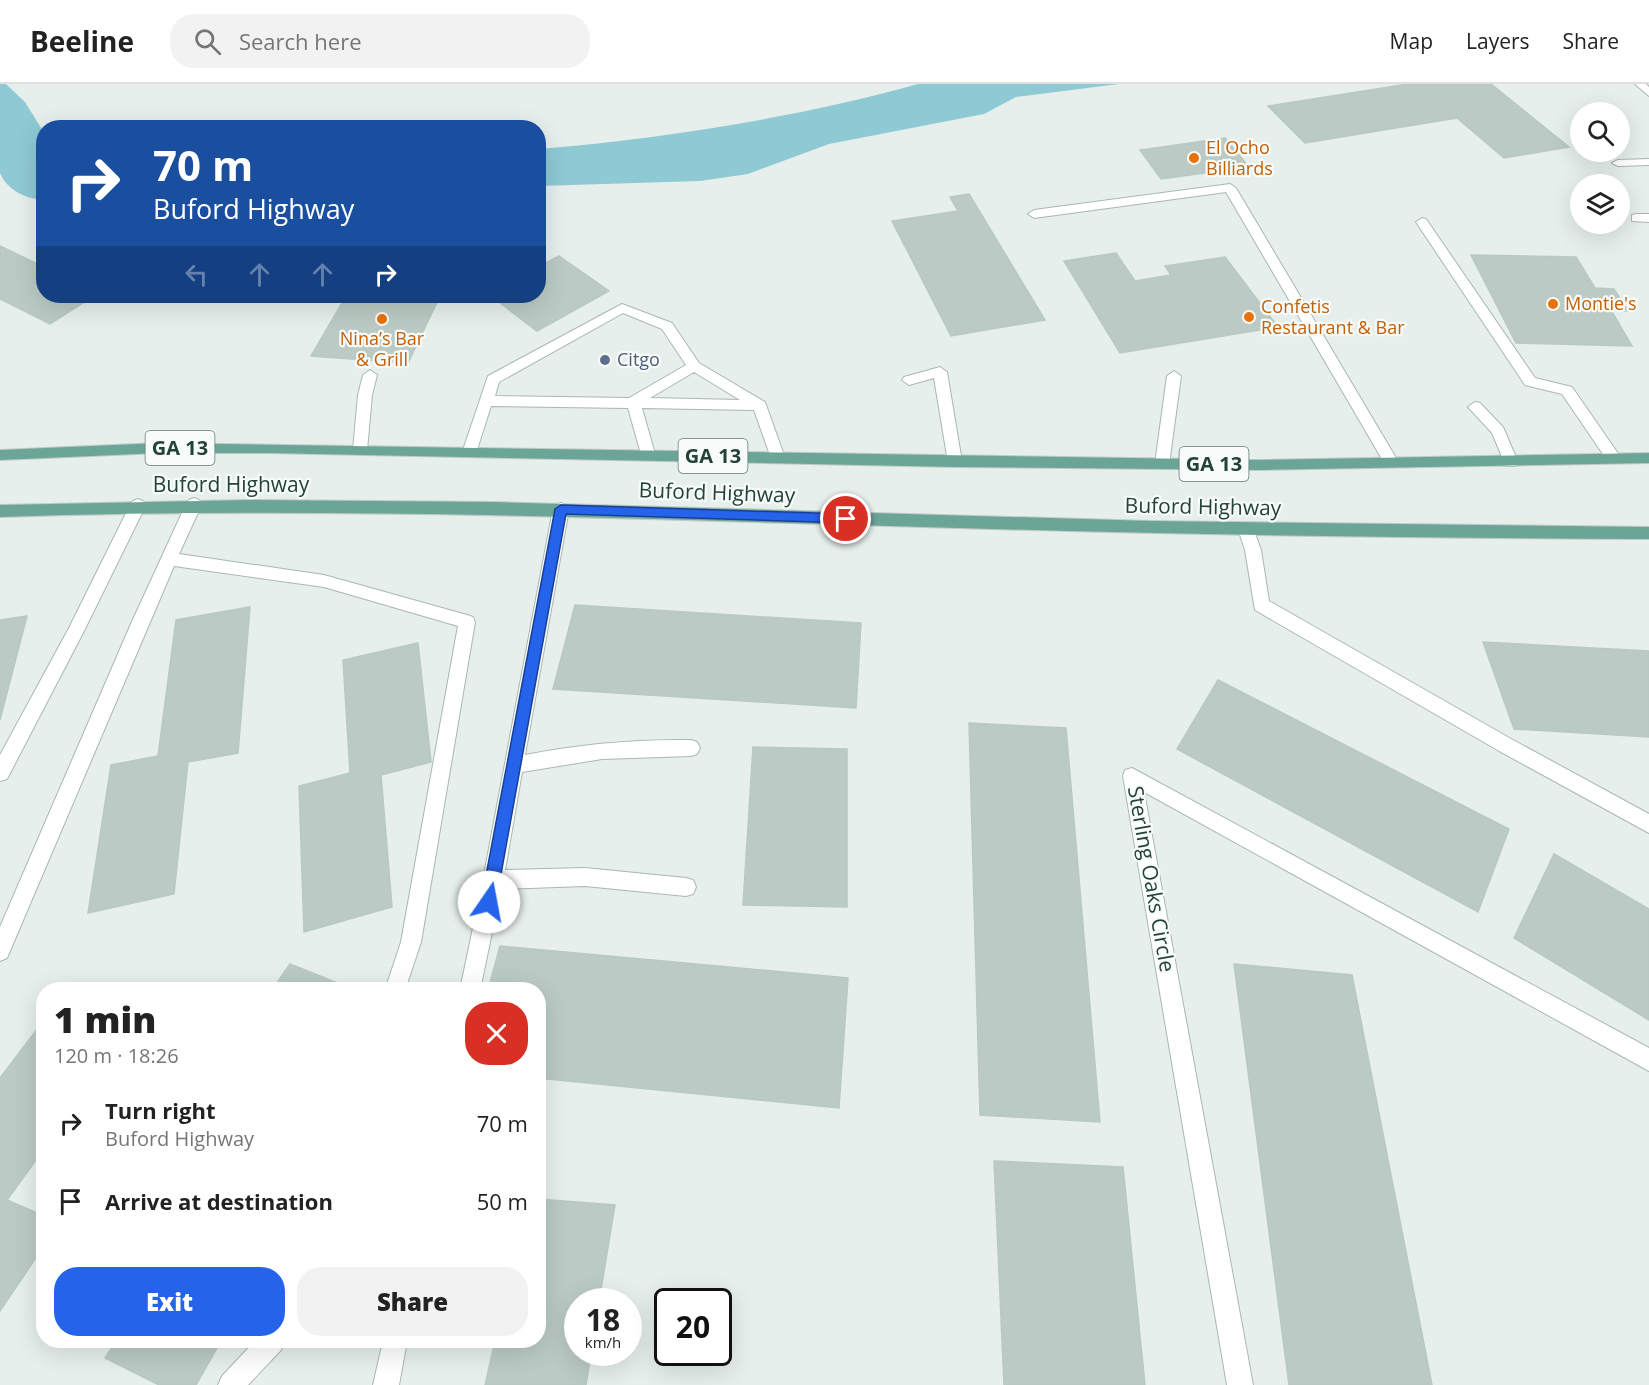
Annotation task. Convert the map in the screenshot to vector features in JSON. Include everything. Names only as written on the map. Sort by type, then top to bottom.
[{"type":"main road","name":"Buford Highway","points":[[0,455],[160,448],[1162,464],[1511,462],[1649,458]]},
{"type":"main road","name":"Buford Highway","points":[[0,511],[194,504],[561,509],[1246,529],[1649,532]]},
{"type":"street","points":[[1640,84],[1649,93]]},
{"type":"street","points":[[1618,163],[1649,162]]},
{"type":"street","points":[[1034,214],[1230,189],[1391,462]]},
{"type":"street","points":[[1422,222],[1530,382],[1567,390],[1614,459]]},
{"type":"street","points":[[469,453],[493,379],[622,308],[667,326],[694,366],[760,405],[778,458]]},
{"type":"street","points":[[633,402],[694,366]]},
{"type":"street","points":[[909,380],[940,372],[955,462]]},
{"type":"street","points":[[360,450],[365,395],[370,375]]},
{"type":"street","points":[[1162,464],[1174,376]]},
{"type":"street","points":[[486,401],[760,405]]},
{"type":"street","points":[[633,402],[648,454]]},
{"type":"street","points":[[1475,407],[1498,431],[1511,462]]},
{"type":"street","points":[[0,951],[138,626],[194,504]]},
{"type":"street","points":[[0,773],[76,631],[138,505]]},
{"type":"street","points":[[472,982],[493,880],[561,509]]},
{"type":"street","points":[[1246,529],[1261,604],[1506,746],[1649,824]]},
{"type":"street","points":[[170,559],[324,581],[467,622],[411,942],[398,982]]},
{"type":"street","points":[[514,765],[584,752],[650,746],[691,748]]},
{"type":"street","name":"Sterling Oaks Circle","points":[[1240,1385],[1132,776],[1649,1060]]},
{"type":"street","points":[[493,880],[585,878],[686,887]]},
{"type":"street","points":[[231,1385],[265,1348]]},
{"type":"street","points":[[386,1385],[394,1348]]},
{"type":"water","points":[[0,84],[6,84],[25,102],[36,120],[36,199],[12,189],[0,173]]},
{"type":"water","points":[[918,84],[1119,84],[1016,97],[984,114],[829,144],[748,174],[700,181],[546,186],[546,148],[682,133],[778,117]]},
{"type":"building","points":[[1408,84],[1491,84],[1569,147],[1504,158],[1457,118],[1305,143],[1268,106]]},
{"type":"building","points":[[1225,138],[1249,167],[1161,179],[1140,150]]},
{"type":"building","points":[[969,194],[1045,320],[951,336],[892,221],[958,211],[950,197]]},
{"type":"building","points":[[0,246],[36,263],[36,303],[83,303],[50,324],[0,299]]},
{"type":"building","points":[[1116,253],[1135,281],[1171,275],[1165,266],[1225,257],[1278,327],[1120,353],[1064,261]]},
{"type":"building","points":[[1471,255],[1576,257],[1595,288],[1614,289],[1628,311],[1611,310],[1632,346],[1516,343]]},
{"type":"building","points":[[559,256],[609,291],[537,331],[500,303],[546,303],[546,263]]},
{"type":"building","points":[[342,303],[437,303],[408,363],[311,356]]},
{"type":"building","points":[[575,605],[861,623],[856,708],[553,689]]},
{"type":"building","points":[[250,607],[238,753],[188,762],[174,894],[88,913],[111,765],[158,756],[176,620]]},
{"type":"building","points":[[27,616],[0,720],[0,620]]},
{"type":"building","points":[[1483,642],[1649,651],[1649,737],[1514,729]]},
{"type":"building","points":[[418,643],[431,762],[381,775],[392,907],[304,932],[299,786],[350,773],[343,660]]},
{"type":"building","points":[[1218,680],[1509,829],[1478,912],[1177,749]]},
{"type":"building","points":[[969,723],[1066,728],[1100,1122],[980,1115]]},
{"type":"building","points":[[753,747],[847,749],[847,907],[743,905]]},
{"type":"building","points":[[1554,854],[1649,909],[1649,1020],[1514,938]]},
{"type":"building","points":[[500,946],[848,978],[839,1108],[546,1079],[546,982],[490,982]]},
{"type":"building","points":[[290,964],[335,982],[278,982]]},
{"type":"building","points":[[1234,964],[1352,975],[1432,1385],[1289,1385]]},
{"type":"building","points":[[36,1031],[36,1160],[7,1200],[36,1213],[36,1258],[0,1311],[0,1078]]},
{"type":"building","points":[[994,1161],[1123,1167],[1145,1385],[1004,1385]]},
{"type":"building","points":[[546,1200],[615,1205],[601,1288],[564,1288],[564,1366],[589,1366],[586,1385],[485,1385],[493,1348],[546,1348]]},
{"type":"building","points":[[111,1348],[217,1348],[196,1385],[159,1385],[105,1358]]},
{"type":"place","name":"El Ocho Billiards","points":[[1194,158]]},
{"type":"place","name":"Montie's","points":[[1553,304]]},
{"type":"place","name":"Confetis Restaurant & Bar","points":[[1249,317]]},
{"type":"place","name":"Nina’s Bar & Grill","points":[[382,319]]},
{"type":"place","name":"Citgo","points":[[605,360]]},
{"type":"route","points":[[489,902],[561,509],[846,519]]}]
